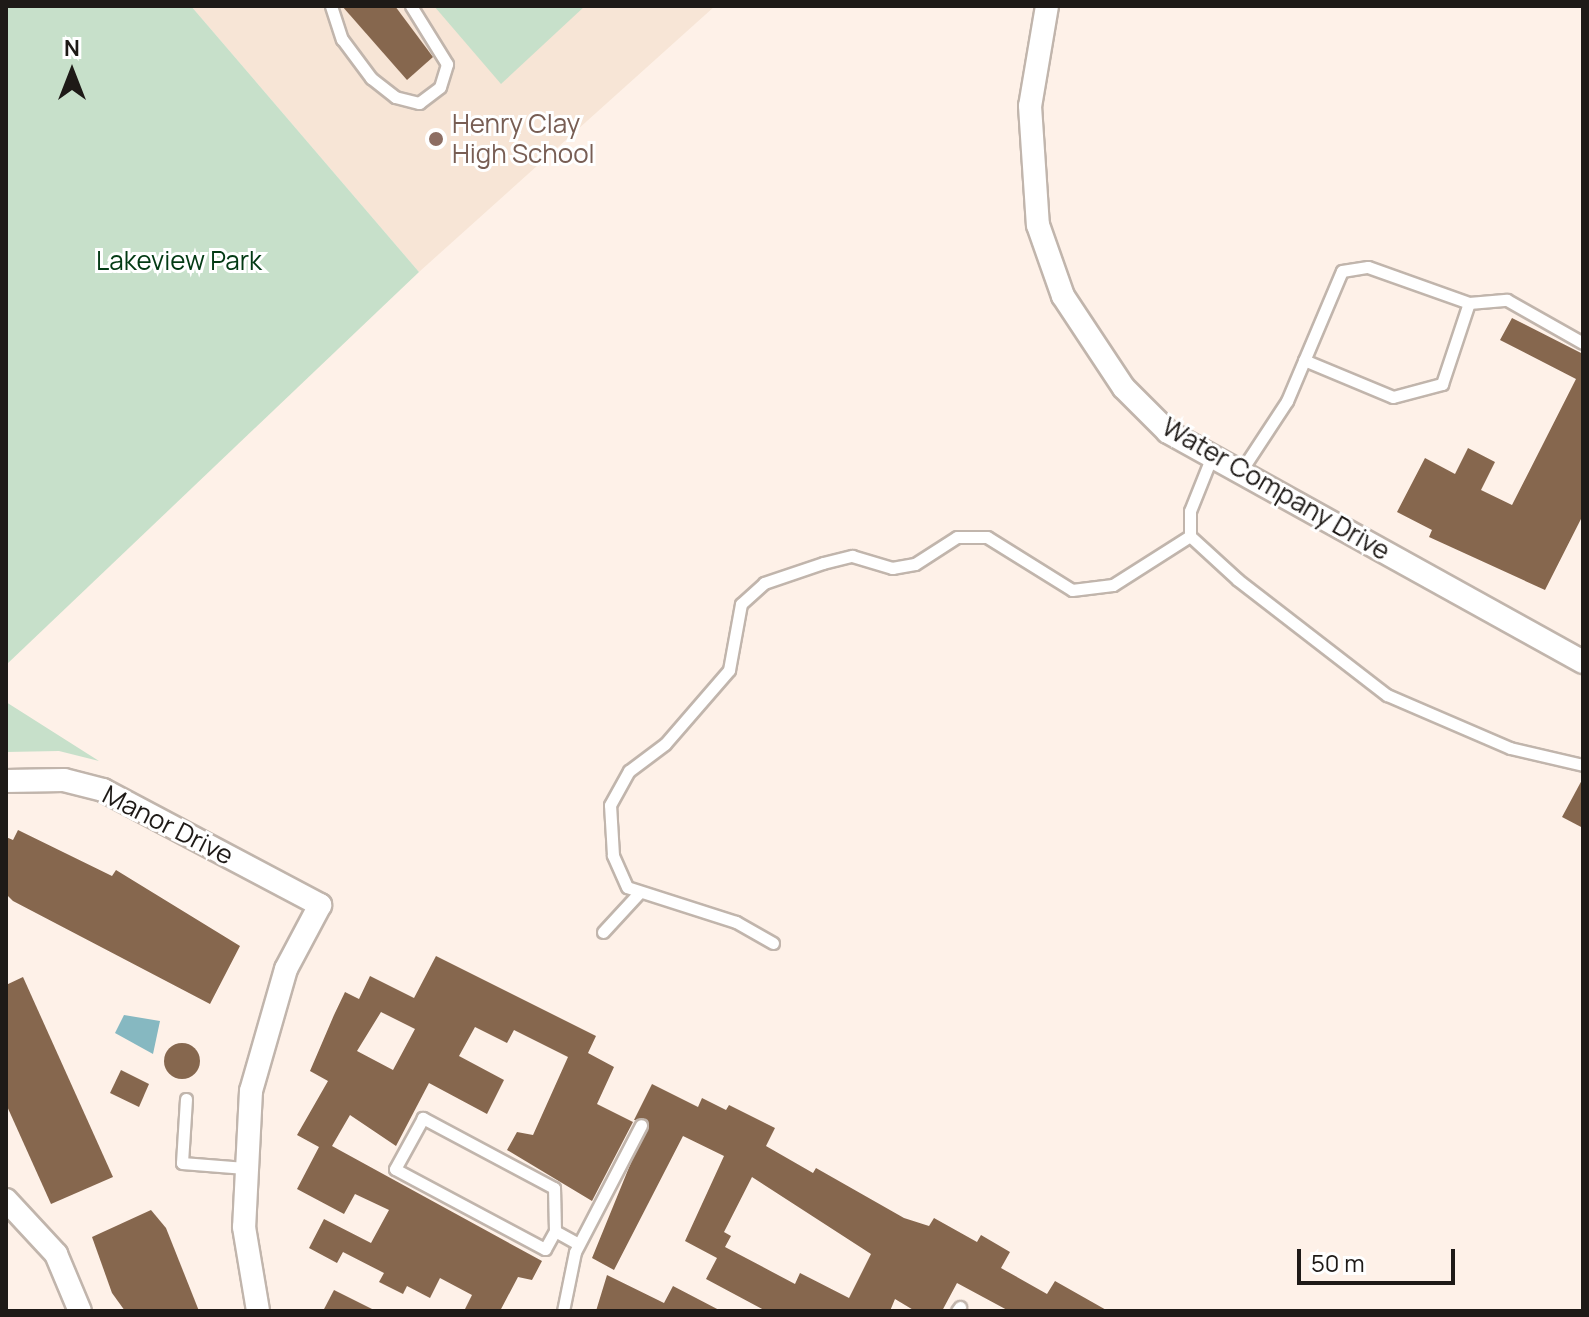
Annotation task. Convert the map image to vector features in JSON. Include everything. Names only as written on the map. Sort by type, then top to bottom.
[{"type":"street","name":"Water Company Drive","points":[[1047,6],[1029,151],[1050,266],[1079,325],[1124,388],[1168,432],[1583,662]]},
{"type":"street","name":"Manor Drive","points":[[6,781],[64,780],[103,790],[320,905],[286,969],[264,1034],[245,1168]]},
{"type":"street","points":[[245,1168],[244,1227],[258,1311]]},
{"type":"street","points":[[6,1200],[56,1254],[80,1311]]},
{"type":"lane","points":[[331,6],[342,39],[371,78],[395,97],[419,103],[440,87],[447,64],[411,6]]},
{"type":"lane","points":[[1241,471],[1304,360],[1342,271],[1368,267],[1469,303],[1507,300],[1583,343]]},
{"type":"lane","points":[[1304,360],[1393,397],[1442,384],[1469,303]]},
{"type":"lane","points":[[1190,536],[1190,511],[1212,456]]},
{"type":"lane","points":[[1190,536],[1387,695],[1510,748],[1583,765]]},
{"type":"lane","points":[[773,943],[736,922],[627,887],[613,855],[610,805],[629,771],[665,744],[729,670],[741,604],[764,583],[852,556],[892,568],[915,564],[957,537],[987,537],[1072,590],[1113,585],[1190,536]]},
{"type":"lane","points":[[603,932],[639,893]]},
{"type":"lane","points":[[186,1099],[182,1163],[245,1168]]},
{"type":"lane","points":[[423,1118],[554,1188],[555,1231],[545,1249],[395,1169],[423,1118]]},
{"type":"lane","points":[[563,1311],[578,1244],[641,1125]]},
{"type":"lane","points":[[555,1231],[578,1244]]},
{"type":"shaded area","name":"Henry Clay High School","points":[[191,6],[715,6],[419,272]]},
{"type":"green space","name":"Lakeview Park","points":[[6,6],[191,6],[419,272],[6,665]]},
{"type":"green space","points":[[434,6],[585,6],[501,84]]},
{"type":"green space","points":[[6,702],[99,761],[59,751],[6,752]]},
{"type":"water","points":[[124,1015],[160,1021],[153,1054],[115,1033]]},
{"type":"building","points":[[342,6],[395,6],[433,57],[407,80]]},
{"type":"building","points":[[1512,318],[1583,354],[1583,515],[1545,590],[1429,537],[1432,530],[1397,512],[1425,458],[1455,474],[1468,448],[1495,462],[1481,490],[1512,505],[1576,379],[1500,340]]},
{"type":"building","points":[[1583,778],[1583,828],[1562,817]]},
{"type":"building","points":[[18,830],[112,876],[116,870],[240,946],[210,1004],[13,901],[6,894],[6,837],[13,840]]},
{"type":"building","points":[[436,956],[596,1036],[588,1053],[614,1067],[597,1104],[633,1122],[592,1201],[507,1150],[517,1132],[533,1135],[568,1057],[514,1030],[507,1043],[475,1027],[459,1056],[504,1080],[487,1114],[429,1083],[396,1146],[350,1115],[332,1146],[542,1261],[532,1280],[518,1277],[500,1311],[464,1311],[472,1295],[440,1278],[430,1298],[407,1286],[403,1294],[379,1282],[384,1273],[343,1252],[337,1263],[309,1248],[324,1219],[371,1243],[389,1210],[355,1194],[344,1214],[297,1189],[319,1147],[297,1135],[328,1081],[310,1071],[345,992],[359,999],[370,976],[414,998]],"holes":[[[381,1012],[415,1029],[393,1070],[357,1051]]]},
{"type":"building","points":[[23,977],[113,1177],[51,1204],[6,1104],[6,985]]},
{"type":"building","points":[[182,1043],[194,1049],[200,1061],[194,1073],[182,1079],[170,1073],[164,1061],[170,1049]]},
{"type":"building","points":[[121,1070],[149,1084],[139,1107],[110,1093]]},
{"type":"building","points":[[652,1084],[698,1107],[702,1098],[726,1110],[729,1105],[775,1128],[766,1146],[813,1173],[816,1168],[904,1218],[929,1226],[934,1218],[977,1242],[981,1235],[1010,1252],[1001,1268],[1047,1294],[1055,1281],[1108,1311],[1009,1311],[957,1283],[942,1311],[915,1311],[895,1299],[890,1311],[766,1311],[706,1279],[717,1258],[685,1241],[724,1156],[683,1136],[614,1270],[592,1258],[648,1121],[634,1120]],"holes":[[[752,1177],[871,1254],[849,1298],[800,1273],[795,1284],[725,1247],[731,1236],[724,1232]]]},
{"type":"building","points":[[151,1210],[166,1228],[199,1311],[125,1311],[112,1293],[92,1237]]},
{"type":"building","points":[[607,1275],[664,1303],[673,1286],[721,1311],[596,1311]]},
{"type":"building","points":[[334,1290],[376,1311],[323,1311]]},
{"type":"place","name":"Henry Clay High School","points":[[436,139]]}]
